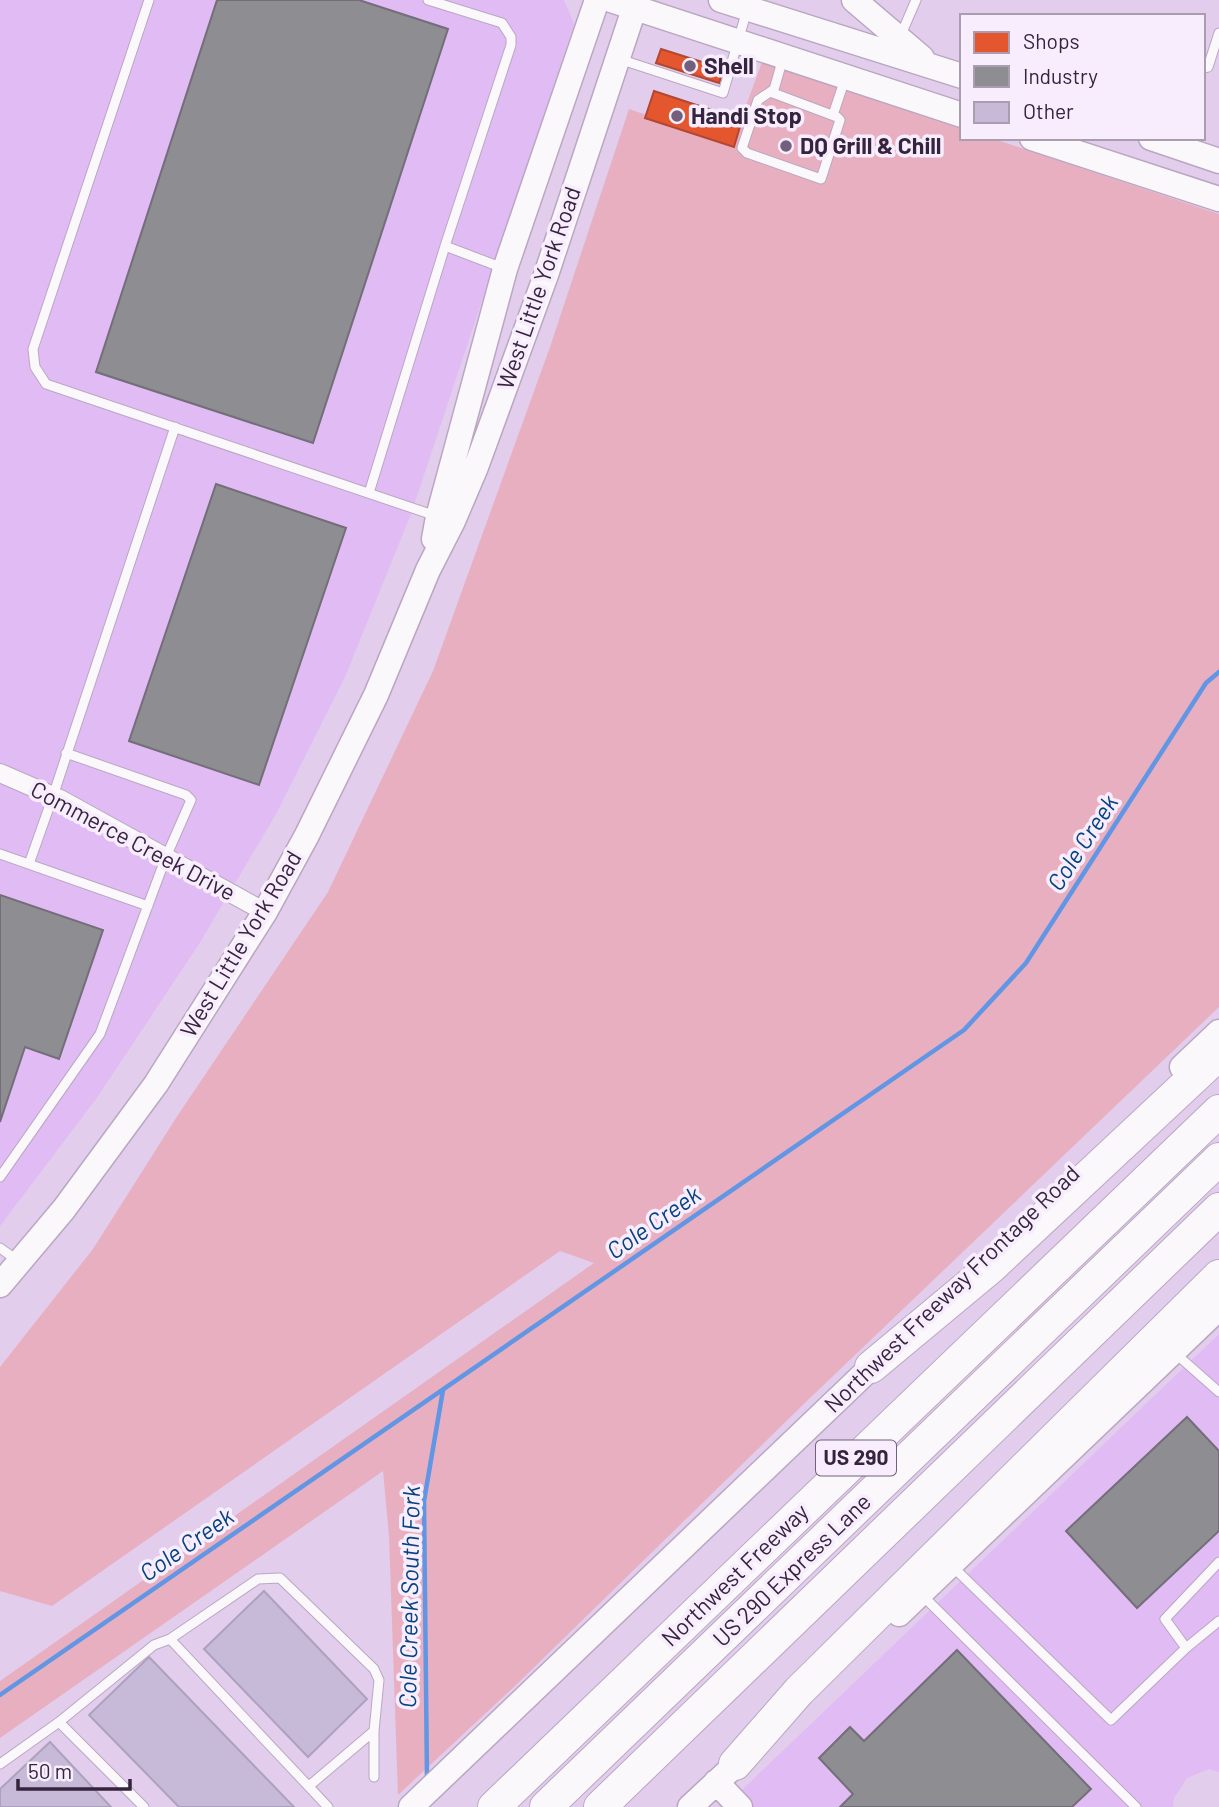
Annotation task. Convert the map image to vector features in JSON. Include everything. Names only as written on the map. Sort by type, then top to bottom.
[{"type":"highway","points":[[871,1367],[990,1268],[1219,1054]]},
{"type":"highway","name":"Northwest Freeway","points":[[494,1807],[1219,1111]]},
{"type":"highway","name":"US 290 Express Lane","points":[[546,1807],[1219,1159]]},
{"type":"highway","name":"US 290","points":[[600,1807],[1219,1209]]},
{"type":"highway","points":[[726,1773],[799,1691],[1219,1276]]},
{"type":"main road","name":"West Little York Road","points":[[428,570],[438,517],[505,269],[597,0]]},
{"type":"main road","points":[[611,0],[636,4],[737,41],[960,114]]},
{"type":"main road","points":[[721,0],[896,47],[930,65],[960,75]]},
{"type":"main road","points":[[854,0],[896,47]]},
{"type":"main road","name":"West Little York Road","points":[[0,1285],[10,1255],[64,1209],[156,1084],[265,912],[307,835],[376,695],[428,570],[476,467],[546,275],[636,4]]},
{"type":"main road","points":[[1038,140],[1219,199]]},
{"type":"main road","points":[[1147,175],[1160,140],[1219,161]]},
{"type":"main road","name":"Northwest Freeway Frontage Road","points":[[411,1807],[1219,1032]]},
{"type":"main road","points":[[690,1807],[809,1699],[1219,1308]]},
{"type":"main road","points":[[726,1773],[740,1807]]},
{"type":"street","name":"Commerce Creek Drive","points":[[0,773],[54,796],[265,912]]},
{"type":"lane","points":[[149,0],[33,349],[35,368],[46,384],[438,517]]},
{"type":"lane","points":[[369,494],[445,246],[511,45],[511,37],[502,23],[428,0]]},
{"type":"lane","points":[[896,47],[916,0]]},
{"type":"lane","points":[[616,59],[723,93],[748,8]]},
{"type":"lane","points":[[1205,68],[1208,67],[1219,33]]},
{"type":"lane","points":[[773,90],[775,94],[837,117],[840,124],[821,179],[747,153],[742,148],[758,100],[773,90],[784,57]]},
{"type":"lane","points":[[833,115],[846,77]]},
{"type":"lane","points":[[445,246],[505,269]]},
{"type":"lane","points":[[29,864],[54,796],[175,428]]},
{"type":"lane","points":[[0,1177],[100,1034],[166,857],[191,800],[186,795],[66,753]]},
{"type":"lane","points":[[0,854],[148,906]]},
{"type":"lane","points":[[1173,1352],[1218,1388]]},
{"type":"lane","points":[[1186,1648],[1164,1619],[1219,1562]]},
{"type":"lane","points":[[951,1565],[1111,1720],[1186,1648],[1219,1621]]},
{"type":"lane","points":[[0,1764],[59,1721],[154,1644],[170,1639],[258,1579],[280,1578],[378,1675],[374,1777]]},
{"type":"lane","points":[[920,1593],[1136,1807]]},
{"type":"lane","points":[[170,1639],[328,1807]]},
{"type":"lane","points":[[59,1721],[144,1807]]},
{"type":"lane","points":[[309,1786],[374,1731]]},
{"type":"shaded area","points":[[0,0],[564,0],[574,24],[411,514],[345,677],[276,814],[199,944],[96,1099],[0,1226]]},
{"type":"shaded area","points":[[762,62],[960,127],[960,140],[997,140],[1219,214],[1219,1007],[810,1398],[517,1684],[398,1795],[389,1536],[383,1471],[0,1738],[0,1681],[594,1263],[560,1251],[52,1606],[0,1591],[0,1367],[93,1249],[176,1118],[328,892],[433,671],[550,347],[629,109],[732,144]]},
{"type":"shaded area","points":[[1219,1334],[1219,1772],[1209,1769],[1187,1778],[1174,1798],[1173,1807],[724,1807]]},
{"type":"building: Shops","name":"Shell","points":[[661,49],[724,69],[719,83],[656,63]]},
{"type":"building: Shops","points":[[654,91],[742,120],[734,147],[645,118]]},
{"type":"building: Industry","points":[[217,0],[359,0],[448,29],[313,443],[96,372]]},
{"type":"building: Industry","points":[[216,484],[346,528],[259,785],[129,741]]},
{"type":"building: Industry","points":[[0,895],[103,930],[59,1059],[25,1047],[0,1122]]},
{"type":"building: Industry","points":[[1187,1417],[1219,1451],[1219,1531],[1137,1608],[1066,1531]]},
{"type":"building: Industry","points":[[957,1650],[1091,1789],[1072,1807],[840,1807],[853,1794],[819,1758],[850,1727],[864,1741]]},
{"type":"building: Other","points":[[264,1591],[367,1699],[308,1757],[204,1649]]},
{"type":"building: Other","points":[[149,1657],[294,1807],[179,1807],[89,1715]]},
{"type":"building: Other","points":[[50,1742],[111,1807],[0,1807],[0,1789]]},
{"type":"waterway","name":"Cole Creek","points":[[0,1695],[964,1030],[1026,963],[1206,683],[1219,672]]},
{"type":"waterway","name":"Cole Creek South Fork","points":[[427,1778],[424,1501],[443,1390]]},
{"type":"place","name":"Shell","points":[[690,66]]},
{"type":"place","name":"Handi Stop","points":[[677,116]]},
{"type":"place","name":"DQ Grill & Chill","points":[[786,146]]}]
